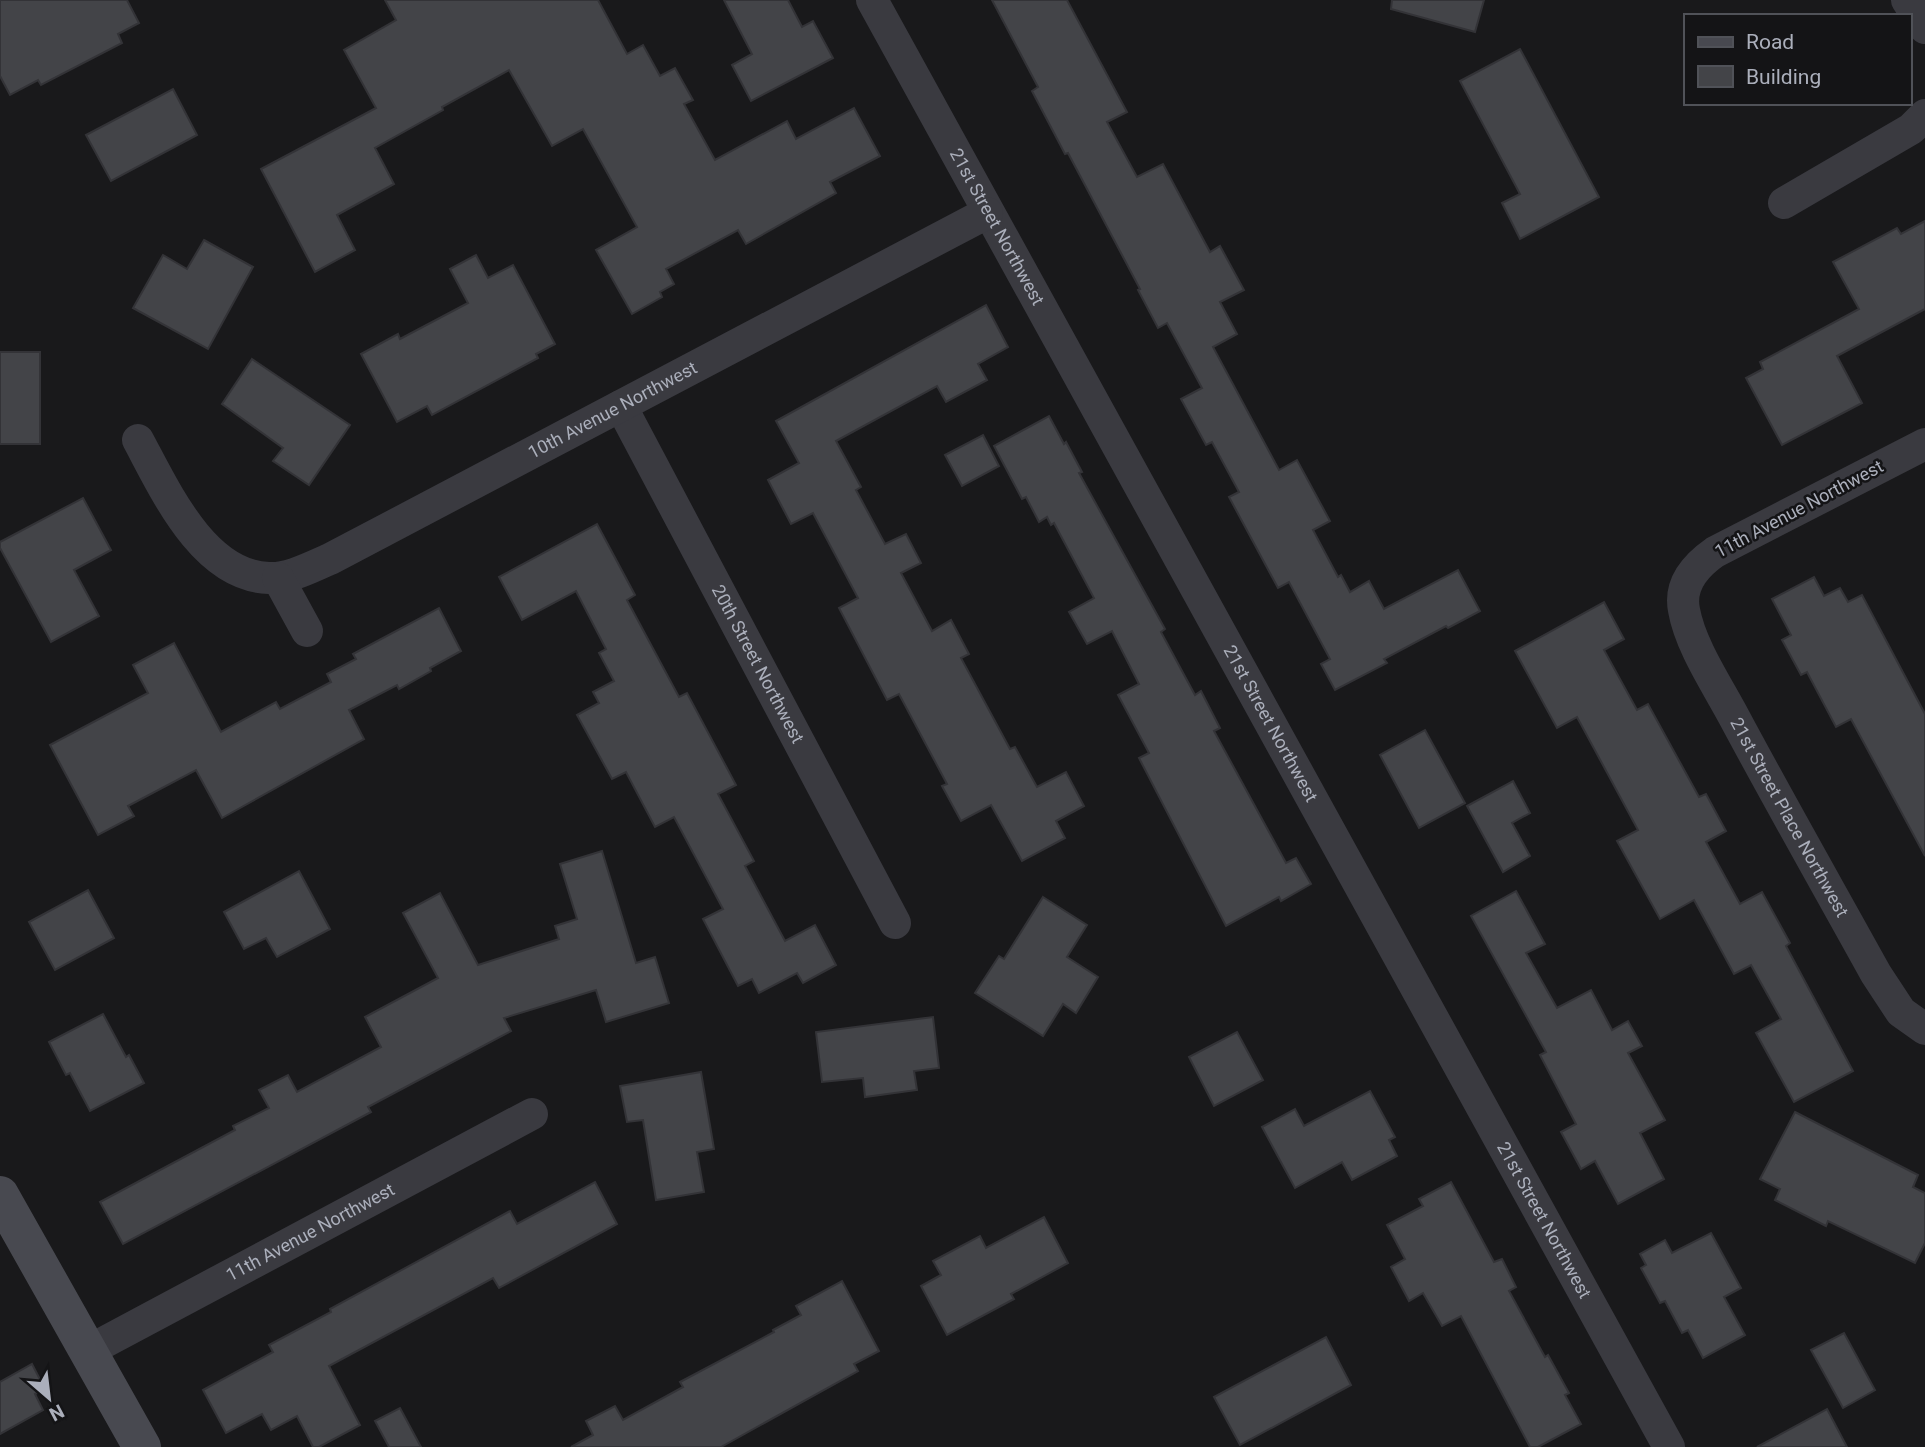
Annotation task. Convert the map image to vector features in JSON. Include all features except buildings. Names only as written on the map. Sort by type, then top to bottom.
[{"type":"street","name":"21st Street Northwest","points":[[872,0],[1669,1447]]},
{"type":"street","points":[[1907,0],[1925,28]]},
{"type":"street","points":[[1784,203],[1911,129],[1925,115]]},
{"type":"street","name":"10th Avenue Northwest","points":[[138,440],[183,519],[211,551],[247,576],[278,578],[330,559],[987,213]]},
{"type":"street","name":"20th Street Northwest","points":[[621,406],[895,923]]},
{"type":"street","name":"11th Avenue Northwest","points":[[1685,587],[1695,569],[1715,552],[1925,444]]},
{"type":"street","points":[[278,578],[307,631]]},
{"type":"street","name":"21st Street Place Northwest","points":[[1685,587],[1684,610],[1688,623],[1703,659],[1741,731],[1876,975],[1901,1012],[1925,1029]]},
{"type":"street","name":"11th Avenue Northwest","points":[[88,1351],[532,1114]]},
{"type":"street","points":[[0,1195],[142,1447]]}]
